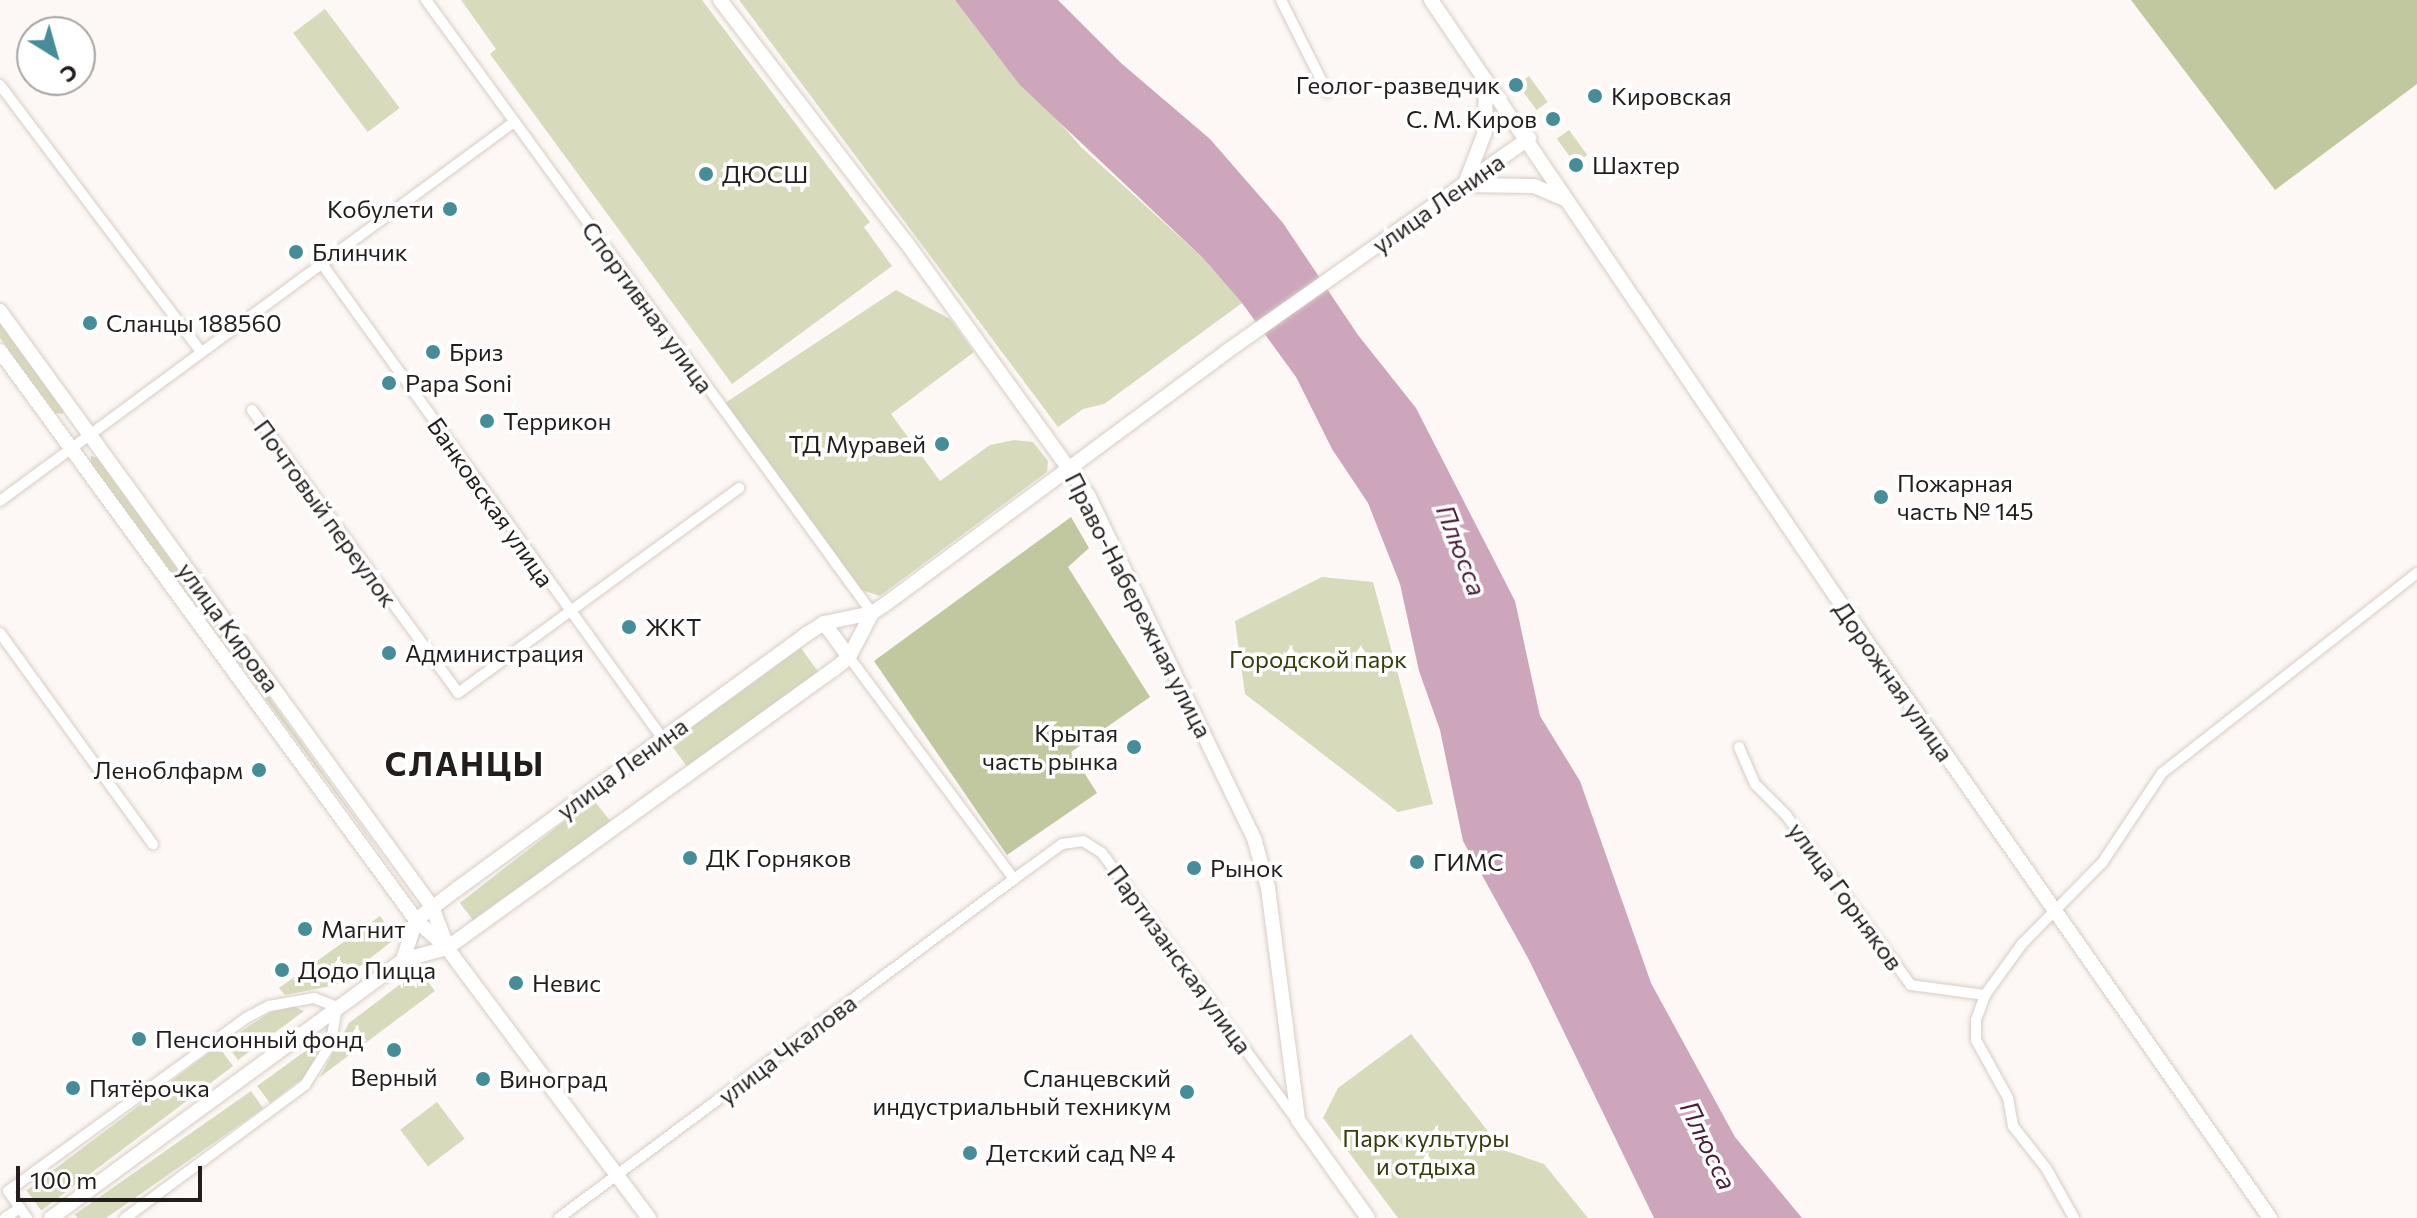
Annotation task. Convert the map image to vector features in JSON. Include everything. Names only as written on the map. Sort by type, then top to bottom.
[{"type":"main road","name":"Право-Набережная улица","points":[[720,0],[906,242],[1088,495],[1254,838],[1268,888],[1298,1120]]},
{"type":"main road","name":"Дорожная улица","points":[[1431,0],[1529,138],[1569,202],[2055,913],[2270,1218]]},
{"type":"main road","points":[[1486,76],[1485,132],[1464,185],[1534,186],[1569,202]]},
{"type":"main road","name":"улица Ленина","points":[[416,920],[824,623],[872,613],[1226,352],[1529,138]]},
{"type":"main road","name":"улица Кирова","points":[[0,311],[432,907],[447,948]]},
{"type":"main road","name":"улица Кирова","points":[[0,351],[416,920],[447,948],[649,1218]]},
{"type":"main road","name":"улица Ленина","points":[[51,1218],[403,960],[447,948],[849,657],[872,613]]},
{"type":"main road","points":[[824,623],[849,657]]},
{"type":"main road","points":[[403,960],[416,920]]},
{"type":"main road","name":"Партизанская улица","points":[[1298,1120],[1368,1218]]},
{"type":"street","name":"Спортивная улица","points":[[426,0],[872,613]]},
{"type":"street","points":[[1281,0],[1327,92]]},
{"type":"street","points":[[0,85],[201,352]]},
{"type":"street","points":[[0,501],[514,122]]},
{"type":"street","name":"Банковская улица","points":[[322,264],[663,739]]},
{"type":"street","name":"Почтовый переулок","points":[[252,410],[458,693],[570,612]]},
{"type":"street","points":[[570,612],[739,488]]},
{"type":"street","points":[[2074,1218],[2046,1168],[2013,1126],[2008,1098],[1976,1040],[1985,995],[2022,944],[2102,863],[2147,792],[2178,757],[2417,573]]},
{"type":"street","points":[[0,633],[153,844]]},
{"type":"street","points":[[849,657],[1014,879]]},
{"type":"street","name":"улица Горняков","points":[[1739,747],[1755,784],[1786,815],[1911,985],[1985,995]]},
{"type":"street","name":"Партизанская улица","points":[[1014,879],[1062,844],[1083,841],[1102,853],[1298,1120]]},
{"type":"street","name":"улица Чкалова","points":[[559,1218],[1014,879]]},
{"type":"street","points":[[27,1218],[8,1191],[246,1018],[269,1006],[314,998],[337,1007],[330,1045],[305,1085],[125,1218]]},
{"type":"street","points":[[5,1218],[20,1208]]},
{"type":"green space","name":"ДЮСШ","points":[[461,0],[702,0],[870,222],[864,227],[892,266],[732,384],[490,54],[496,49]]},
{"type":"green space","points":[[739,0],[955,0],[1081,147],[1203,258],[1242,303],[1104,404],[1083,409],[1058,427]]},
{"type":"green space","points":[[2131,0],[2417,0],[2417,84],[2275,190]]},
{"type":"green space","points":[[325,9],[400,108],[368,132],[293,33]]},
{"type":"green space","points":[[1529,76],[1548,102],[1536,110],[1518,84]]},
{"type":"green space","points":[[1569,130],[1587,155],[1575,164],[1557,139]]},
{"type":"green space","points":[[896,290],[950,319],[974,352],[891,414],[940,481],[990,445],[1014,440],[1033,442],[1048,461],[1047,472],[880,596],[861,590],[725,403]]},
{"type":"green space","points":[[0,321],[64,411],[62,414],[55,413],[0,338]]},
{"type":"green space","points":[[91,456],[98,458],[389,865],[91,464]]},
{"type":"green space","points":[[1071,517],[1089,548],[1068,567],[1150,697],[1071,752],[1097,793],[1007,855],[874,661]]},
{"type":"green space","name":"Городской парк","points":[[1322,577],[1373,582],[1433,804],[1398,812],[1245,694],[1235,621]]},
{"type":"green space","points":[[801,648],[818,671],[687,767],[670,743]]},
{"type":"green space","points":[[593,799],[611,822],[478,926],[460,903]]},
{"type":"green space","points":[[380,916],[396,938],[336,985],[285,995],[279,988]]},
{"type":"green space","points":[[419,970],[435,991],[320,1077],[349,1023]]},
{"type":"green space","points":[[293,1006],[304,1011],[238,1060],[225,1042],[269,1013]]},
{"type":"green space","name":"Парк культуры и отдыха","points":[[1411,1034],[1503,1150],[1544,1164],[1588,1218],[1398,1218],[1323,1118],[1338,1088]]},
{"type":"green space","points":[[322,1039],[317,1060],[303,1078],[270,1103],[257,1086]]},
{"type":"green space","points":[[218,1046],[233,1066],[41,1210],[26,1190]]},
{"type":"green space","points":[[251,1091],[263,1108],[106,1218],[77,1218],[75,1214]]},
{"type":"green space","points":[[437,1102],[465,1139],[428,1166],[400,1130]]},
{"type":"water","name":"Плюсса","points":[[955,0],[1058,0],[1121,63],[1210,139],[1283,223],[1358,335],[1416,408],[1515,601],[1540,716],[1580,781],[1651,983],[1735,1137],[1802,1218],[1654,1218],[1529,960],[1463,841],[1440,730],[1419,671],[1400,584],[1368,503],[1332,449],[1296,377],[1242,303],[1203,258],[1020,85]]},
{"type":"place","name":"Геолог-разведчик","points":[[1516,85]]},
{"type":"place","name":"Кировская","points":[[1595,96]]},
{"type":"place","name":"С. М. Киров","points":[[1553,119]]},
{"type":"place","name":"Шахтер","points":[[1576,165]]},
{"type":"place","name":"ДЮСШ","points":[[706,174]]},
{"type":"place","name":"Кобулети","points":[[450,209]]},
{"type":"place","name":"Блинчик","points":[[296,252]]},
{"type":"place","name":"Сланцы 188560","points":[[90,323]]},
{"type":"place","name":"Бриз","points":[[433,352]]},
{"type":"place","name":"Papa Soni","points":[[389,383]]},
{"type":"place","name":"Террикон","points":[[487,421]]},
{"type":"place","name":"ТД Муравей","points":[[942,444]]},
{"type":"place","name":"Пожарная часть № 145","points":[[1881,497]]},
{"type":"place","name":"ЖКТ","points":[[629,627]]},
{"type":"place","name":"Администрация","points":[[389,653]]},
{"type":"place","name":"Крытая часть рынка","points":[[1134,747]]},
{"type":"place","name":"Леноблфарм","points":[[259,770]]},
{"type":"place","name":"ДК Горняков","points":[[690,858]]},
{"type":"place","name":"ГИМС","points":[[1417,862]]},
{"type":"place","name":"Рынок","points":[[1194,868]]},
{"type":"place","name":"Магнит","points":[[305,929]]},
{"type":"place","name":"Додо Пицца","points":[[282,970]]},
{"type":"place","name":"Невис","points":[[516,983]]},
{"type":"place","name":"Пенсионный фонд","points":[[139,1039]]},
{"type":"place","name":"Верный","points":[[394,1050]]},
{"type":"place","name":"Виноград","points":[[483,1079]]},
{"type":"place","name":"Пятёрочка","points":[[73,1088]]},
{"type":"place","name":"Сланцевский индустриальный техникум","points":[[1187,1092]]},
{"type":"place","name":"Детский сад № 4","points":[[970,1153]]},
{"type":"district","name":"СЛАНЦЫ","points":[[465,763]]}]
